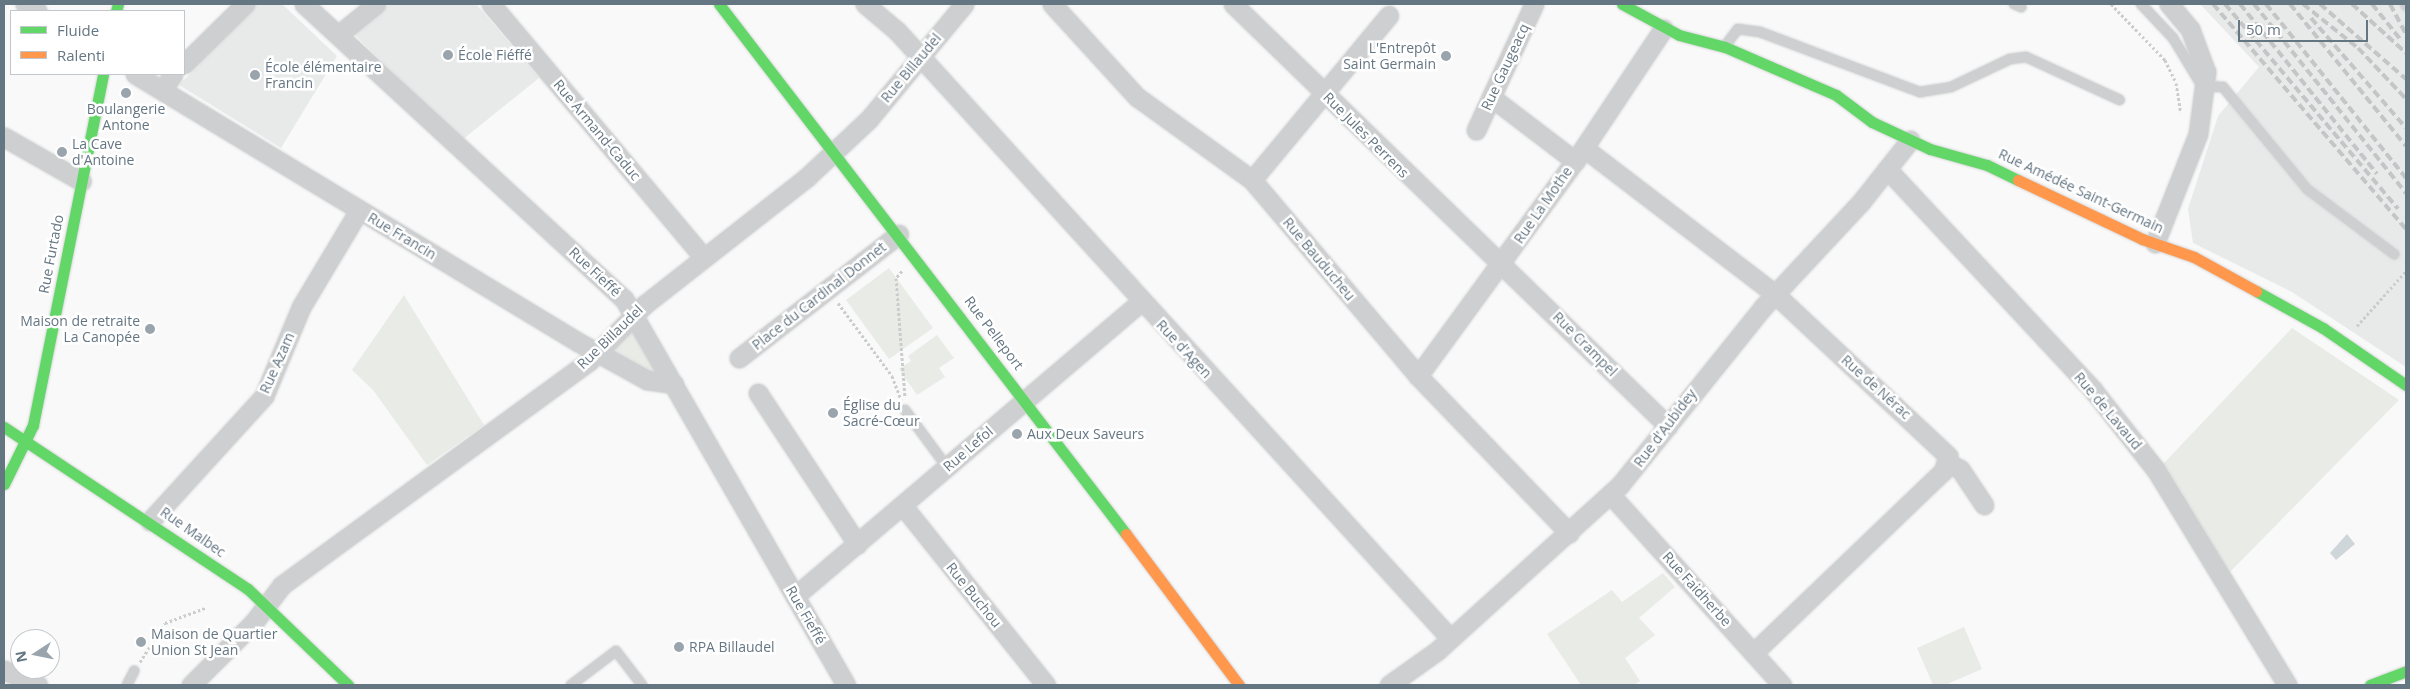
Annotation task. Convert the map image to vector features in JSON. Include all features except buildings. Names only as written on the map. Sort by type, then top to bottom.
[{"type":"street","points":[[185,63],[245,4]]},
{"type":"street","name":"Rue Fieffé","points":[[304,4],[624,299],[846,685]]},
{"type":"street","points":[[338,35],[376,4]]},
{"type":"street","name":"Rue Armand-Caduc","points":[[491,4],[703,257]]},
{"type":"street","name":"Rue Pelleport","points":[[719,4],[899,234],[1239,685]]},
{"type":"street","name":"Rue d'Agen","points":[[864,4],[897,31],[1140,302],[1450,638]]},
{"type":"street","name":"Rue Billaudel","points":[[191,685],[266,606],[282,585],[598,351],[634,314],[703,257],[806,178],[869,119],[964,4]]},
{"type":"street","name":"Rue Bauducheu","points":[[1052,4],[1137,97],[1252,180],[1418,376],[1569,533]]},
{"type":"street","name":"Rue Jules Perrens","points":[[1233,4],[1501,264]]},
{"type":"street","name":"Rue Gaugeacq","points":[[1476,130],[1534,4]]},
{"type":"street","name":"Rue Amédée Saint-Germain","points":[[1622,4],[1663,29],[1725,47],[1836,95],[1872,122],[1910,140],[1987,164],[2155,243],[2194,257],[2281,304],[2406,385]]},
{"type":"street","points":[[2155,243],[2198,134],[2204,61],[2190,29],[2169,4]]},
{"type":"street","points":[[1252,180],[1389,15]]},
{"type":"street","name":"Rue La Mothe","points":[[1418,376],[1579,154],[1663,29]]},
{"type":"street","name":"Rue Furtado","points":[[4,484],[28,440],[103,75]]},
{"type":"street","name":"Rue Francin","points":[[137,75],[359,210],[647,380],[674,384]]},
{"type":"street","points":[[162,90],[172,75]]},
{"type":"street","name":"Rue de Nérac","points":[[1491,97],[1579,154],[1776,295],[1946,450],[1948,463]]},
{"type":"street","points":[[4,136],[81,181]]},
{"type":"street","name":"Rue d'Aubidey","points":[[1389,685],[1450,638],[1569,533],[1610,494],[1776,295],[1887,169],[1910,140]]},
{"type":"street","name":"Rue de Lavaud","points":[[1887,169],[2093,390],[2156,470],[2287,685]]},
{"type":"street","name":"Rue Azam","points":[[150,521],[264,396],[301,307],[359,210]]},
{"type":"street","name":"Place du Cardinal Donnet","points":[[739,358],[899,234]]},
{"type":"street","name":"Rue Crampel","points":[[1501,264],[1668,426]]},
{"type":"street","name":"Rue Lefol","points":[[795,596],[903,506],[1140,302]]},
{"type":"street","points":[[758,393],[857,544]]},
{"type":"street","name":"Rue Malbec","points":[[4,427],[28,440],[150,521],[266,606],[348,685]]},
{"type":"street","points":[[1754,652],[1948,463],[1960,469],[1984,505]]},
{"type":"street","name":"Rue Faidherbe","points":[[1610,494],[1782,685]]},
{"type":"street","name":"Rue Buchou","points":[[903,506],[1046,685]]},
{"type":"street","points":[[4,670],[38,685]]},
{"type":"street","points":[[2370,685],[2406,671]]},
{"type":"lane","points":[[2141,4],[2173,38],[2202,86],[2223,88],[2307,189],[2394,254]]},
{"type":"lane","points":[[1725,47],[1738,29],[1760,32],[1920,92],[1951,87],[2010,59],[2026,58],[2120,100]]},
{"type":"lane","points":[[905,410],[947,467]]},
{"type":"lane","points":[[571,685],[616,651],[642,685]]},
{"type":"lane","points":[[128,685],[134,671]]},
{"type":"path","points":[[2111,4],[2165,60],[2176,83],[2181,121]]},
{"type":"path","points":[[905,410],[896,278],[917,258]]},
{"type":"path","points":[[2354,330],[2406,271]]},
{"type":"path","points":[[827,289],[892,376],[905,410]]},
{"type":"path","points":[[134,671],[165,623],[205,608]]},
{"type":"shaded area","name":"École élémentaire Francin","points":[[258,4],[282,4],[337,56],[281,148],[179,85]]},
{"type":"shaded area","name":"École Fiéffé","points":[[390,4],[476,4],[539,78],[462,140],[353,33]]},
{"type":"shaded area","points":[[2200,4],[2406,4],[2406,367],[2292,292],[2193,243],[2188,209],[2218,116],[2259,67]]},
{"type":"shaded area","points":[[889,268],[933,328],[889,359],[846,300]]},
{"type":"shaded area","points":[[404,295],[484,425],[427,465],[373,390],[352,370]]},
{"type":"shaded area","points":[[632,328],[659,369],[651,373],[608,350]]},
{"type":"shaded area","points":[[2292,328],[2399,400],[2230,572],[2164,463]]},
{"type":"shaded area","points":[[937,335],[954,358],[939,368],[945,377],[917,395],[899,369],[911,361],[908,356]]},
{"type":"shaded area","points":[[2347,534],[2355,544],[2336,560],[2330,553]]},
{"type":"shaded area","points":[[1663,573],[1675,587],[1639,618],[1655,635],[1625,658],[1640,681],[1634,685],[1581,685],[1547,634],[1612,590],[1622,602]]},
{"type":"shaded area","points":[[1964,627],[1982,669],[1945,685],[1933,685],[1917,648]]},
{"type":"railway","points":[[2213,4],[2406,229]]},
{"type":"railway","points":[[2225,4],[2398,209]]},
{"type":"railway","points":[[2240,4],[2377,174]]},
{"type":"railway","points":[[2254,4],[2406,193]]},
{"type":"railway","points":[[2266,4],[2406,178]]},
{"type":"railway","points":[[2290,4],[2406,146]]},
{"type":"railway","points":[[2303,4],[2358,48],[2406,99]]},
{"type":"railway","points":[[2320,4],[2406,79]]},
{"type":"railway","points":[[2352,4],[2406,53]]},
{"type":"railway","points":[[2372,4],[2400,39]]},
{"type":"railway","points":[[2390,4],[2406,34]]},
{"type":"railway","points":[[2311,18],[2406,128]]},
{"type":"traffic: fast","points":[[116,10],[118,4]]},
{"type":"traffic: fast","points":[[719,4],[1126,534]]},
{"type":"traffic: fast","points":[[1622,4],[1679,35],[1725,47],[1836,95],[1872,122],[1930,149],[1987,165],[2018,180]]},
{"type":"traffic: fast","points":[[4,484],[33,425],[103,75]]},
{"type":"traffic: fast","points":[[2256,291],[2323,328],[2406,385]]},
{"type":"traffic: fast","points":[[4,427],[248,589],[348,685]]},
{"type":"traffic: fast","points":[[2370,685],[2406,671]]},
{"type":"traffic: slow","points":[[2018,180],[2142,239],[2194,257],[2256,291]]},
{"type":"traffic: slow","points":[[1126,534],[1239,685]]},
{"type":"place","name":"École Fiéffé","points":[[448,55]]},
{"type":"place","name":"L'Entrepôt Saint Germain","points":[[1446,56]]},
{"type":"place","name":"École élémentaire Francin","points":[[255,75]]},
{"type":"place","name":"Boulangerie Antone","points":[[126,93]]},
{"type":"place","name":"La Cave d'Antoine","points":[[62,152]]},
{"type":"place","name":"Maison de retraite La Canopée","points":[[150,329]]},
{"type":"place","name":"Église du Sacré-Cœur","points":[[833,413]]},
{"type":"place","name":"Aux Deux Saveurs","points":[[1017,434]]},
{"type":"place","name":"Maison de Quartier Union St Jean","points":[[141,642]]},
{"type":"place","name":"RPA Billaudel","points":[[679,647]]}]
